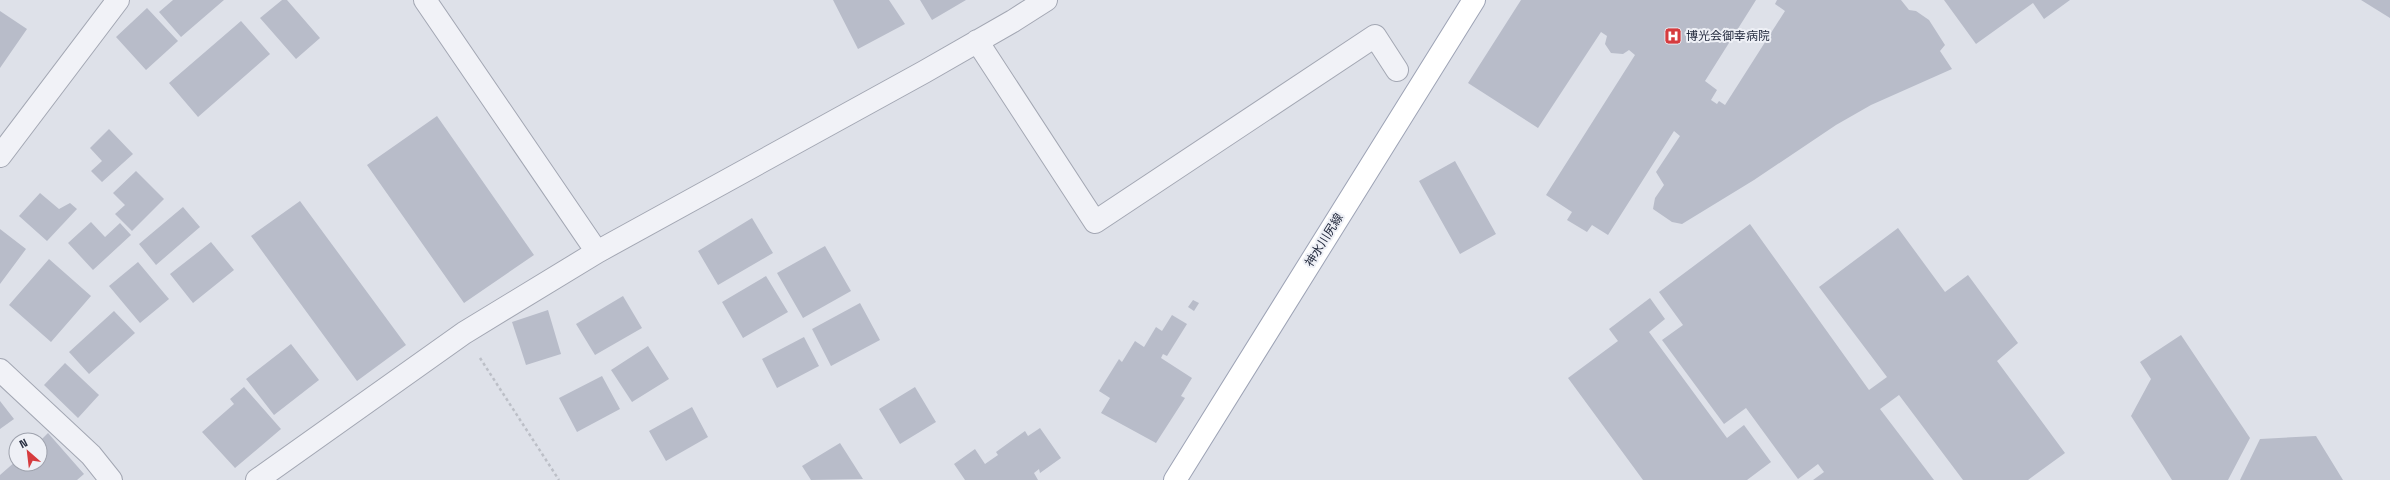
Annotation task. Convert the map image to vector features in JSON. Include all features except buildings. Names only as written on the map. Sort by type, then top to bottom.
[{"type":"main road","name":"神水川尻線","points":[[1175,480],[1474,0]]},
{"type":"street","points":[[0,156],[118,0]]},
{"type":"street","points":[[425,0],[597,252]]},
{"type":"street","points":[[257,480],[464,332],[597,252],[977,41],[1046,0]]},
{"type":"street","points":[[977,41],[1095,222],[1375,36],[1397,70]]},
{"type":"street","points":[[0,370],[91,455],[111,480]]},
{"type":"path","points":[[464,332],[559,480]]},
{"type":"place","name":"博光会御幸病院","points":[[1673,36]]}]
